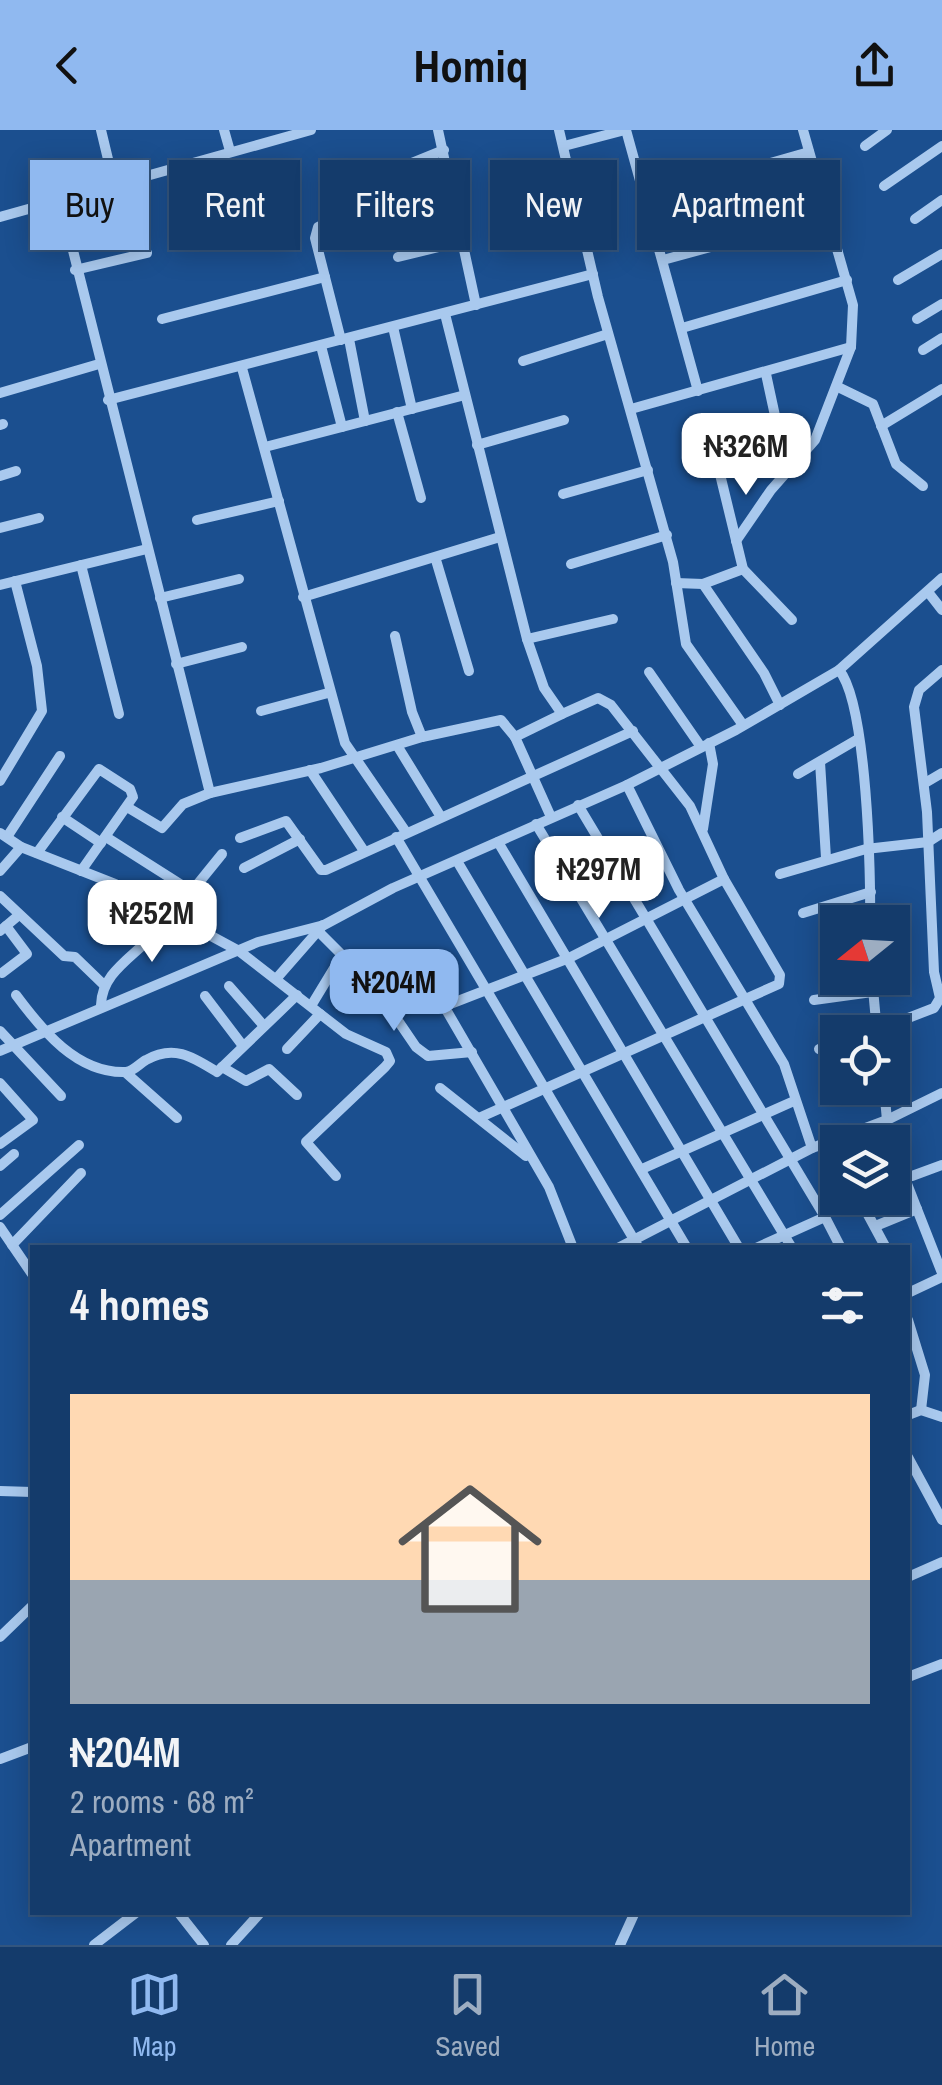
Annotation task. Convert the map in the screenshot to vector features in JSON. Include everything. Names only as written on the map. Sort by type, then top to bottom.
[{"type":"street","points":[[101,130],[108,160]]},
{"type":"street","points":[[224,130],[230,152]]},
{"type":"street","points":[[149,174],[310,130]]},
{"type":"street","points":[[438,130],[446,160]]},
{"type":"street","points":[[560,130],[567,160]]},
{"type":"street","points":[[564,146],[625,130],[637,170]]},
{"type":"street","points":[[803,130],[811,160]]},
{"type":"street","points":[[865,146],[887,130]]},
{"type":"street","points":[[884,186],[942,146]]},
{"type":"street","points":[[365,421],[324,277],[315,238],[318,227],[368,204],[412,164],[444,150]]},
{"type":"street","points":[[782,160],[809,152]]},
{"type":"street","points":[[914,219],[942,200]]},
{"type":"street","points":[[0,215],[30,206]]},
{"type":"street","points":[[71,250],[210,793]]},
{"type":"street","points":[[398,257],[425,250]]},
{"type":"street","points":[[465,250],[476,304]]},
{"type":"street","points":[[587,250],[667,535],[686,644],[743,725]]},
{"type":"street","points":[[660,250],[698,391]]},
{"type":"street","points":[[663,260],[700,250]]},
{"type":"street","points":[[736,541],[771,490],[815,440],[838,387],[851,347],[854,318],[838,250]]},
{"type":"street","points":[[75,270],[146,252]]},
{"type":"street","points":[[898,280],[942,254]]},
{"type":"street","points":[[108,400],[593,274]]},
{"type":"street","points":[[162,319],[324,277]]},
{"type":"street","points":[[682,328],[847,280]]},
{"type":"street","points":[[917,318],[942,304]]},
{"type":"street","points":[[445,314],[528,638],[544,688],[562,714]]},
{"type":"street","points":[[393,327],[412,408]]},
{"type":"street","points":[[523,360],[608,334]]},
{"type":"street","points":[[923,350],[942,338]]},
{"type":"street","points":[[321,346],[342,427]]},
{"type":"street","points":[[631,409],[851,347]]},
{"type":"street","points":[[0,392],[98,364]]},
{"type":"street","points":[[242,368],[328,692],[352,759],[401,834],[419,876],[637,1243],[820,1145],[794,1101],[784,1064],[748,998],[686,902],[627,784]]},
{"type":"street","points":[[766,374],[777,425],[774,434],[718,456],[743,569],[792,620]]},
{"type":"street","points":[[838,387],[869,400],[896,464],[923,486]]},
{"type":"street","points":[[881,426],[942,390]]},
{"type":"street","points":[[265,447],[464,395]]},
{"type":"street","points":[[397,412],[421,498]]},
{"type":"street","points":[[476,445],[564,420]]},
{"type":"street","points":[[563,494],[648,470]]},
{"type":"street","points":[[0,476],[16,471]]},
{"type":"street","points":[[197,520],[279,502]]},
{"type":"street","points":[[0,528],[39,518]]},
{"type":"street","points":[[570,564],[667,535]]},
{"type":"street","points":[[303,596],[436,560],[500,538]]},
{"type":"street","points":[[0,586],[147,549]]},
{"type":"street","points":[[436,560],[469,670]]},
{"type":"street","points":[[82,566],[118,714]]},
{"type":"street","points":[[676,583],[703,584],[743,569]]},
{"type":"street","points":[[160,598],[239,578]]},
{"type":"street","points":[[0,1052],[102,1005],[239,950],[321,928],[419,876],[705,745],[839,670],[942,578]]},
{"type":"street","points":[[0,781],[42,711],[37,666],[15,582]]},
{"type":"street","points":[[703,584],[782,704]]},
{"type":"street","points":[[928,592],[942,610]]},
{"type":"street","points":[[528,638],[614,619]]},
{"type":"street","points":[[395,636],[407,695],[422,737]]},
{"type":"street","points":[[176,664],[242,647]]},
{"type":"street","points":[[839,670],[851,697],[858,740],[871,905]]},
{"type":"street","points":[[910,1017],[937,1006],[936,882],[928,842],[914,699],[942,670]]},
{"type":"street","points":[[650,672],[705,745],[713,764],[703,830]]},
{"type":"street","points":[[261,711],[328,692]]},
{"type":"street","points":[[481,1117],[779,984],[780,975],[724,879],[703,830],[660,765],[611,705],[598,698],[514,736]]},
{"type":"street","points":[[127,807],[162,828],[184,804],[210,793],[501,720],[514,736],[552,817]]},
{"type":"street","points":[[240,838],[286,821],[321,870],[633,731]]},
{"type":"street","points":[[798,774],[858,740]]},
{"type":"street","points":[[398,747],[441,817]]},
{"type":"street","points":[[60,756],[4,835],[21,847],[81,871],[239,950],[346,1034],[386,1052],[390,1061],[306,1142],[336,1176]]},
{"type":"street","points":[[820,762],[826,858]]},
{"type":"street","points":[[37,853],[99,769],[133,793],[81,871]]},
{"type":"street","points":[[310,770],[364,851]]},
{"type":"street","points":[[925,783],[942,773]]},
{"type":"street","points":[[578,805],[840,1245]]},
{"type":"street","points":[[62,817],[191,892]]},
{"type":"street","points":[[536,824],[790,1245]]},
{"type":"street","points":[[780,874],[866,849],[928,842],[942,833]]},
{"type":"street","points":[[244,868],[300,839]]},
{"type":"street","points":[[498,842],[738,1245]]},
{"type":"street","points":[[0,872],[21,847]]},
{"type":"street","points":[[102,1005],[104,984],[222,854]]},
{"type":"street","points":[[458,861],[685,1245]]},
{"type":"street","points":[[444,1006],[569,958],[686,902],[724,879]]},
{"type":"street","points":[[803,913],[871,892]]},
{"type":"street","points":[[0,896],[104,984]]},
{"type":"street","points":[[2,973],[26,954],[3,929],[20,915]]},
{"type":"street","points":[[276,979],[321,928]]},
{"type":"street","points":[[287,1048],[315,1009],[342,955],[321,928]]},
{"type":"street","points":[[426,975],[503,1104],[530,1159],[550,1187],[571,1245]]},
{"type":"street","points":[[229,986],[264,1026]]},
{"type":"street","points":[[126,1072],[168,1052],[194,1056],[217,1072],[296,995]]},
{"type":"street","points":[[814,1000],[850,995]]},
{"type":"street","points":[[16,996],[44,1032],[90,1066],[126,1072],[177,1118]]},
{"type":"street","points":[[205,996],[243,1046]]},
{"type":"street","points":[[388,1006],[416,1047],[428,1056],[472,1052]]},
{"type":"street","points":[[0,1031],[62,1096]]},
{"type":"street","points":[[222,1068],[246,1081],[269,1068],[297,1096]]},
{"type":"street","points":[[567,1079],[595,1092]]},
{"type":"street","points":[[0,1083],[33,1120],[0,1143]]},
{"type":"street","points":[[440,1088],[530,1159]]},
{"type":"street","points":[[874,1125],[942,1092]]},
{"type":"street","points":[[642,1170],[794,1101]]},
{"type":"street","points":[[886,1105],[888,1120]]},
{"type":"street","points":[[0,1215],[79,1145]]},
{"type":"street","points":[[0,1166],[14,1154]]},
{"type":"street","points":[[910,1171],[942,1165]]},
{"type":"street","points":[[12,1244],[81,1174]]},
{"type":"street","points":[[910,1197],[942,1273],[910,1292]]},
{"type":"street","points":[[878,1225],[916,1209]]},
{"type":"street","points":[[871,1215],[885,1245]]},
{"type":"street","points":[[762,1245],[825,1216]]},
{"type":"street","points":[[0,1227],[30,1271]]},
{"type":"street","points":[[910,1326],[925,1375],[921,1410]]},
{"type":"street","points":[[910,1414],[921,1410],[939,1417],[942,1428]]},
{"type":"street","points":[[910,1462],[942,1520]]},
{"type":"street","points":[[0,1491],[30,1492]]},
{"type":"street","points":[[910,1576],[942,1562]]},
{"type":"street","points":[[0,1637],[30,1608]]},
{"type":"street","points":[[20,1618],[30,1628]]},
{"type":"street","points":[[910,1676],[942,1664]]},
{"type":"street","points":[[0,1759],[30,1748]]},
{"type":"street","points":[[94,1945],[134,1915]]},
{"type":"street","points":[[180,1915],[204,1945]]},
{"type":"street","points":[[231,1945],[258,1915]]},
{"type":"street","points":[[620,1945],[634,1915]]}]
